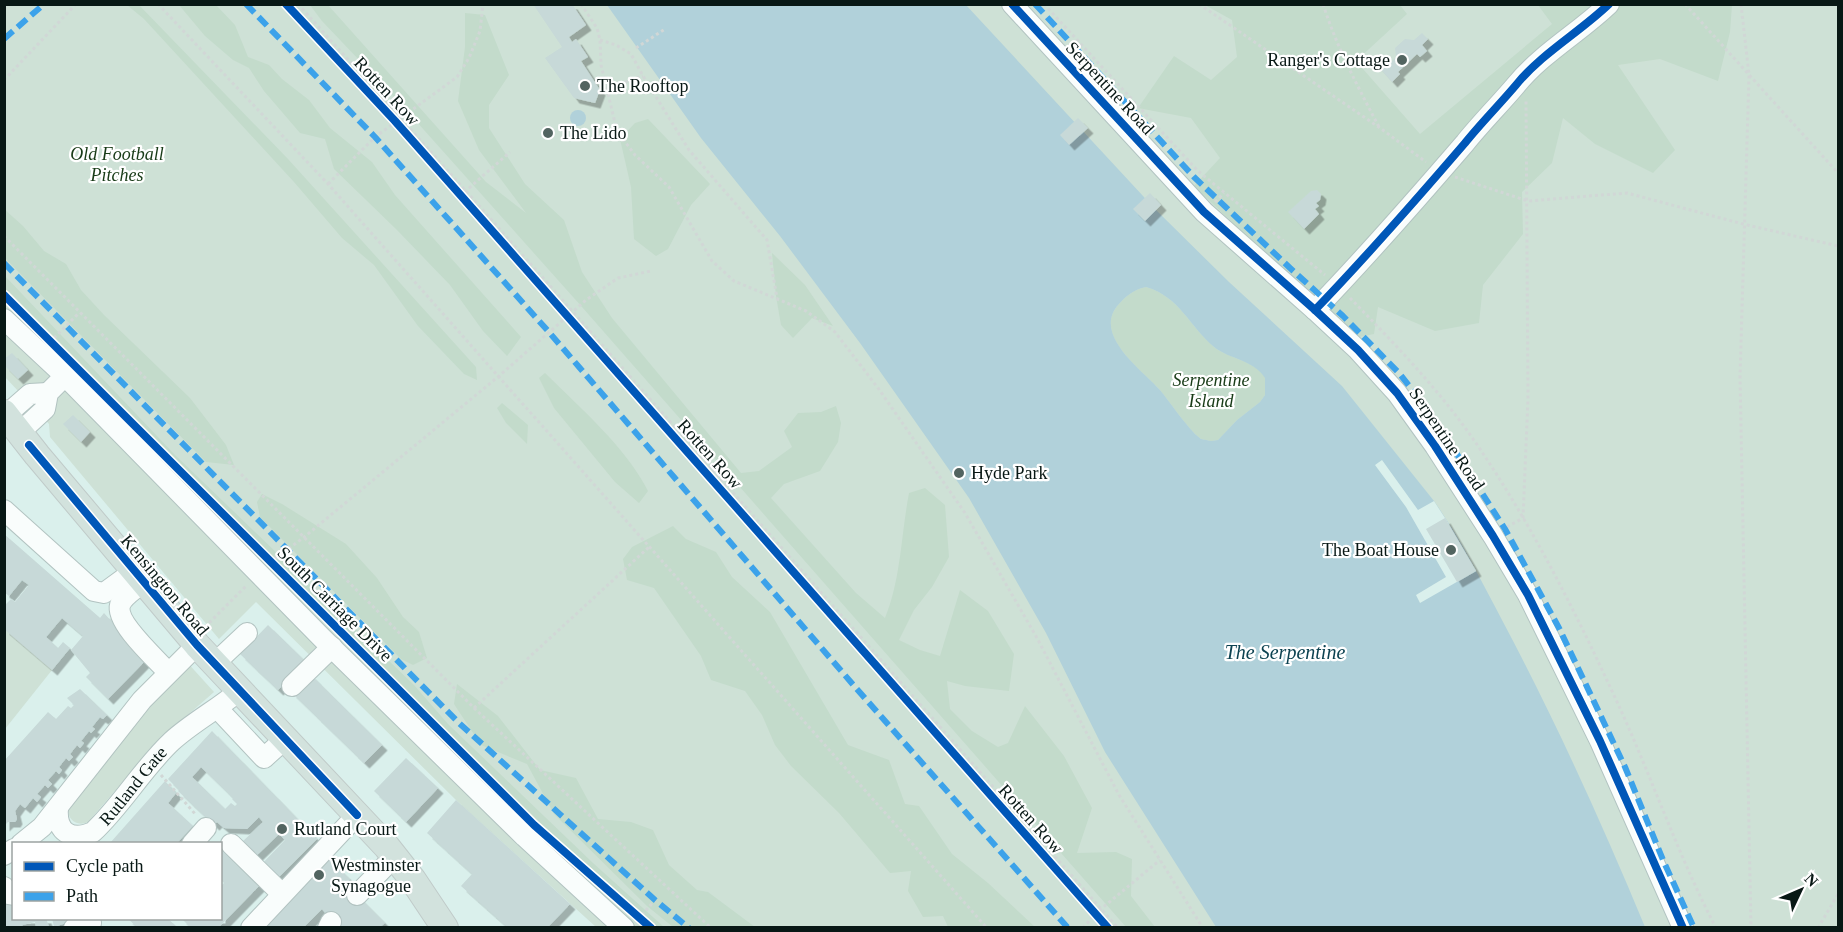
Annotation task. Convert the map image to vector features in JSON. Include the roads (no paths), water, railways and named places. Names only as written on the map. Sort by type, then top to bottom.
[{"type":"main road","name":"Kensington Road","points":[[9,423],[138,577],[200,636],[214,664],[395,856],[445,927]]},
{"type":"street","name":"Serpentine Road","points":[[1012,4],[1204,212],[1358,350],[1397,393],[1435,446],[1528,595],[1600,741],[1683,927]]},
{"type":"street","points":[[1315,310],[1525,75],[1566,39],[1592,21],[1609,4]]},
{"type":"street","name":"South Carriage Drive","points":[[4,319],[65,376],[332,647],[525,837],[628,920]]},
{"type":"street","points":[[9,423],[30,394],[48,393],[65,376]]},
{"type":"street","points":[[4,510],[94,591],[104,593],[138,577]]},
{"type":"street","points":[[138,577],[122,602],[119,613],[128,628],[168,672]]},
{"type":"street","points":[[214,664],[247,633]]},
{"type":"street","points":[[22,842],[42,827],[142,699],[200,636]]},
{"type":"street","points":[[292,686],[332,647]]},
{"type":"street","name":"Rutland Gate","points":[[58,808],[57,819],[66,838],[73,836],[92,839],[98,827],[171,742],[239,691]]},
{"type":"street","points":[[218,709],[264,758],[285,739]]},
{"type":"street","points":[[251,927],[357,815]]},
{"type":"street","points":[[193,842],[206,828]]},
{"type":"street","points":[[231,844],[282,894]]},
{"type":"street","points":[[357,896],[395,856]]},
{"type":"water","name":"The Serpentine","points":[[607,5],[966,5],[1156,210],[1229,282],[1342,386],[1434,501],[1470,559],[1541,696],[1595,811],[1645,927],[1216,927],[1105,752],[1046,633],[969,498],[860,343],[780,236],[701,138]],"holes":[[[1146,287],[1158,292],[1176,305],[1214,347],[1248,363],[1265,378],[1265,395],[1260,402],[1237,420],[1218,440],[1201,439],[1195,434],[1160,390],[1122,351],[1115,339],[1111,327],[1112,315],[1119,304],[1131,293],[1142,288]]]},
{"type":"water","points":[[578,110],[586,118],[578,126],[570,118]]},
{"type":"place","name":"Ranger's Cottage","points":[[1402,60]]},
{"type":"place","name":"The Rooftop","points":[[585,86]]},
{"type":"place","name":"The Lido","points":[[548,133]]},
{"type":"place","name":"Hyde Park","points":[[959,473]]},
{"type":"place","name":"The Boat House","points":[[1451,550]]},
{"type":"place","name":"Rutland Court","points":[[282,829]]},
{"type":"place","name":"Westminster Synagogue","points":[[319,875]]},
{"type":"park label","name":"Old Football Pitches","points":[[117,164]]},
{"type":"park label","name":"Serpentine Island","points":[[1211,390]]}]
